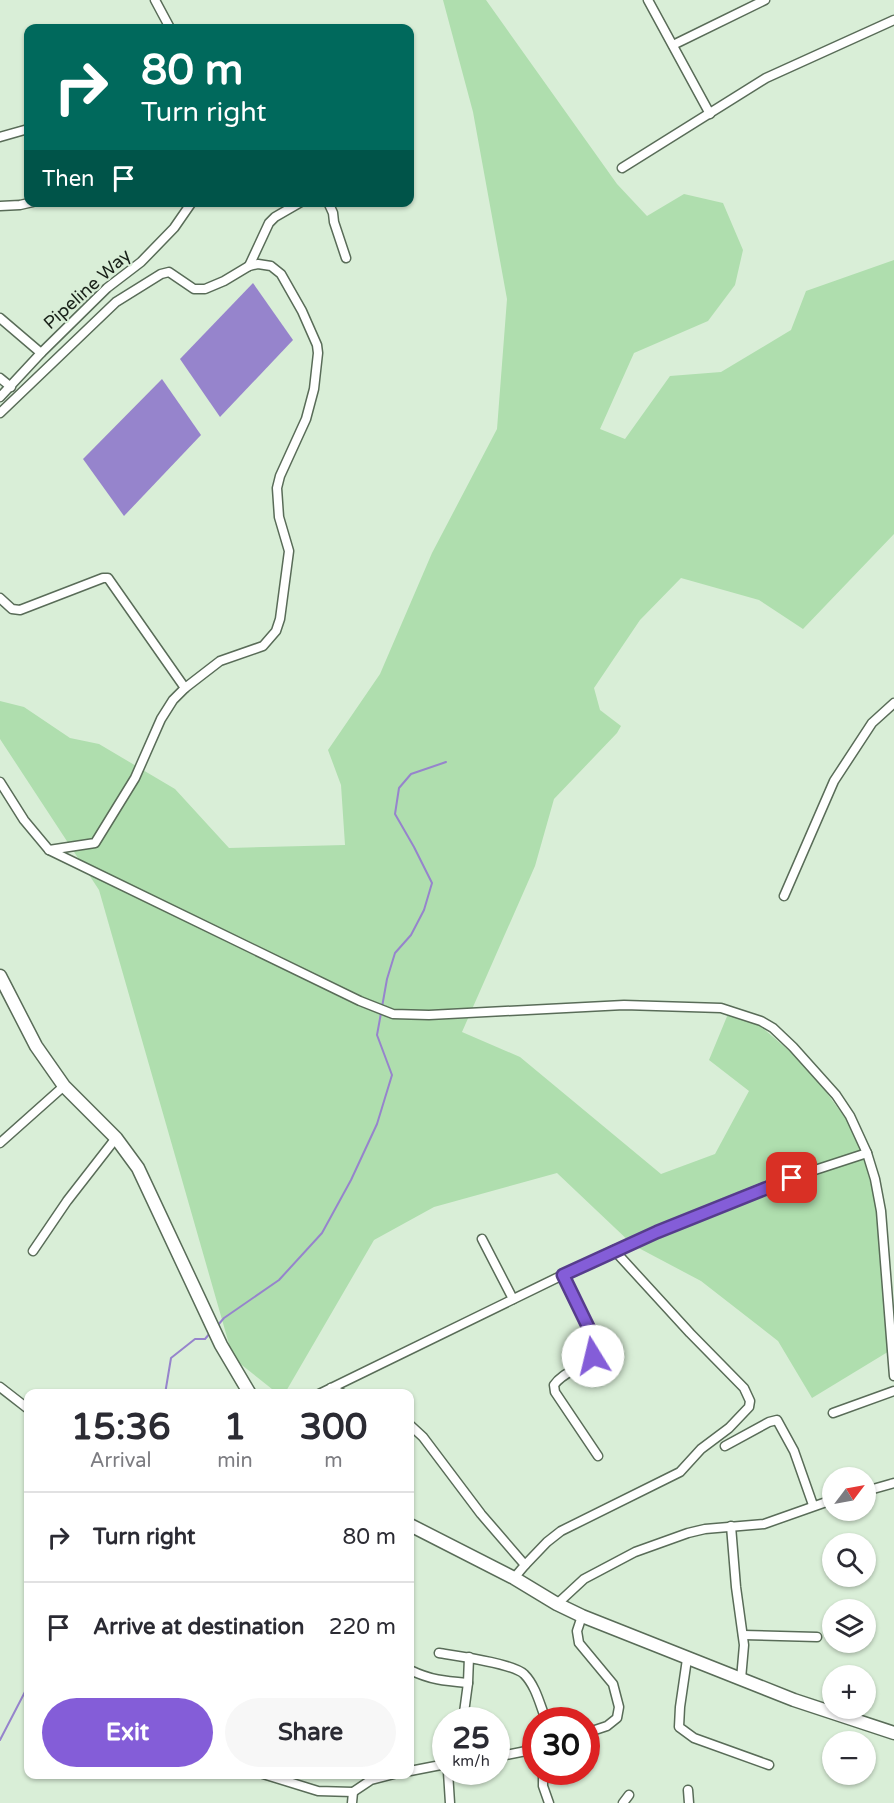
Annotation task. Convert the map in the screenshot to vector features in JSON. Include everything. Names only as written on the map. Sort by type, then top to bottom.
[{"type":"main road","points":[[0,976],[36,1046],[64,1086],[116,1138],[138,1168],[221,1345],[247,1389]]},
{"type":"main road","points":[[414,1527],[582,1616],[794,1700],[894,1733]]},
{"type":"street","points":[[155,0],[168,24]]},
{"type":"street","points":[[648,0],[710,114]]},
{"type":"street","points":[[673,45],[765,0]]},
{"type":"street","points":[[622,168],[766,78],[894,20]]},
{"type":"street","points":[[0,137],[24,130]]},
{"type":"street","points":[[0,206],[24,204]]},
{"type":"street","name":"Pipeline Way","points":[[0,398],[41,353],[107,288],[141,262],[174,228],[189,207]]},
{"type":"street","points":[[249,266],[269,223],[274,217],[292,207]]},
{"type":"street","points":[[330,207],[346,258]]},
{"type":"street","points":[[0,413],[116,302],[169,272],[194,289],[205,289],[249,266],[258,264],[271,266],[281,274],[314,335],[318,353],[314,389],[306,419],[280,476],[277,488],[279,517],[289,551],[280,619],[276,631],[263,646],[220,661],[173,700],[161,719],[135,778],[95,843],[49,850]]},
{"type":"street","points":[[0,318],[41,353]]},
{"type":"street","points":[[0,378],[11,387]]},
{"type":"street","points":[[0,597],[12,609],[20,610],[108,578],[185,688]]},
{"type":"street","points":[[784,896],[834,781],[872,723],[894,703]]},
{"type":"street","points":[[0,782],[24,820],[49,850],[360,1001],[393,1014],[429,1016],[624,1005],[721,1008],[761,1021],[773,1028],[815,1071],[845,1109],[867,1153],[881,1211],[894,1376]]},
{"type":"street","points":[[0,1143],[64,1086]]},
{"type":"street","points":[[33,1251],[67,1201],[116,1138]]},
{"type":"street","points":[[331,1388],[614,1250],[772,1184],[867,1153]]},
{"type":"street","points":[[482,1239],[513,1299]]},
{"type":"street","points":[[514,1578],[547,1542],[561,1531],[680,1472],[701,1449],[729,1428],[749,1407],[750,1401],[744,1388],[614,1250]]},
{"type":"street","points":[[563,1275],[595,1341],[595,1349],[593,1356],[587,1362],[557,1380],[554,1385],[555,1392],[598,1456]]},
{"type":"street","points":[[0,1387],[24,1406]]},
{"type":"street","points":[[833,1413],[894,1391]]},
{"type":"street","points":[[725,1446],[777,1420],[794,1451],[813,1505]]},
{"type":"street","points":[[414,1429],[423,1437],[481,1514],[525,1565]]},
{"type":"street","points":[[876,1488],[894,1483]]},
{"type":"street","points":[[557,1604],[584,1579],[635,1552],[688,1533],[780,1520],[822,1503]]},
{"type":"street","points":[[731,1526],[744,1645],[741,1679]]},
{"type":"street","points":[[582,1616],[577,1631],[579,1643],[613,1684],[619,1707],[617,1718],[600,1728]]},
{"type":"street","points":[[743,1635],[817,1637]]},
{"type":"street","points":[[438,1653],[469,1657],[522,1672],[529,1679],[541,1707]]},
{"type":"street","points":[[465,1707],[469,1657]]},
{"type":"street","points":[[687,1659],[679,1727],[694,1737],[769,1765]]},
{"type":"street","points":[[414,1672],[435,1680],[468,1683]]},
{"type":"street","points":[[414,1770],[432,1767]]},
{"type":"street","points":[[279,1779],[318,1791],[353,1792],[368,1779]]},
{"type":"street","points":[[449,1785],[450,1803]]},
{"type":"street","points":[[543,1785],[549,1803]]},
{"type":"street","points":[[688,1790],[688,1803]]},
{"type":"street","points":[[352,1803],[353,1792]]},
{"type":"street","points":[[623,1803],[629,1795]]},
{"type":"green space","points":[[443,0],[486,0],[617,184],[647,216],[684,194],[723,203],[743,250],[735,285],[708,321],[634,353],[600,429],[625,439],[670,376],[721,372],[791,330],[806,291],[894,260],[894,534],[803,629],[759,600],[681,578],[640,620],[594,688],[600,710],[621,726],[554,799],[535,866],[462,1032],[520,1057],[661,1174],[715,1154],[749,1091],[709,1060],[728,1014],[758,1024],[807,1066],[857,1134],[875,1199],[891,1350],[812,1398],[778,1341],[701,1281],[633,1245],[557,1173],[434,1207],[374,1240],[287,1389],[272,1389],[233,1358],[99,890],[0,739],[0,701],[24,707],[70,738],[99,744],[175,789],[229,848],[345,845],[341,785],[328,750],[380,674],[432,553],[497,429],[507,299],[473,112]]},
{"type":"shaded area","points":[[253,283],[293,340],[220,417],[180,359]]},
{"type":"shaded area","points":[[162,379],[201,435],[124,516],[83,459]]},
{"type":"waterway","points":[[382,1007],[395,953],[411,935],[424,910],[432,883],[395,814],[399,788],[411,774],[446,762]]},
{"type":"waterway","points":[[218,1325],[224,1318],[279,1280],[322,1233],[351,1180],[377,1124],[392,1075],[377,1035],[381,1013]]},
{"type":"waterway","points":[[166,1389],[171,1358],[195,1339],[205,1339],[210,1333]]},
{"type":"waterway","points":[[0,1740],[24,1694]]},
{"type":"route","points":[[593,1356],[595,1341],[563,1275],[614,1250],[772,1184],[792,1178]]}]
